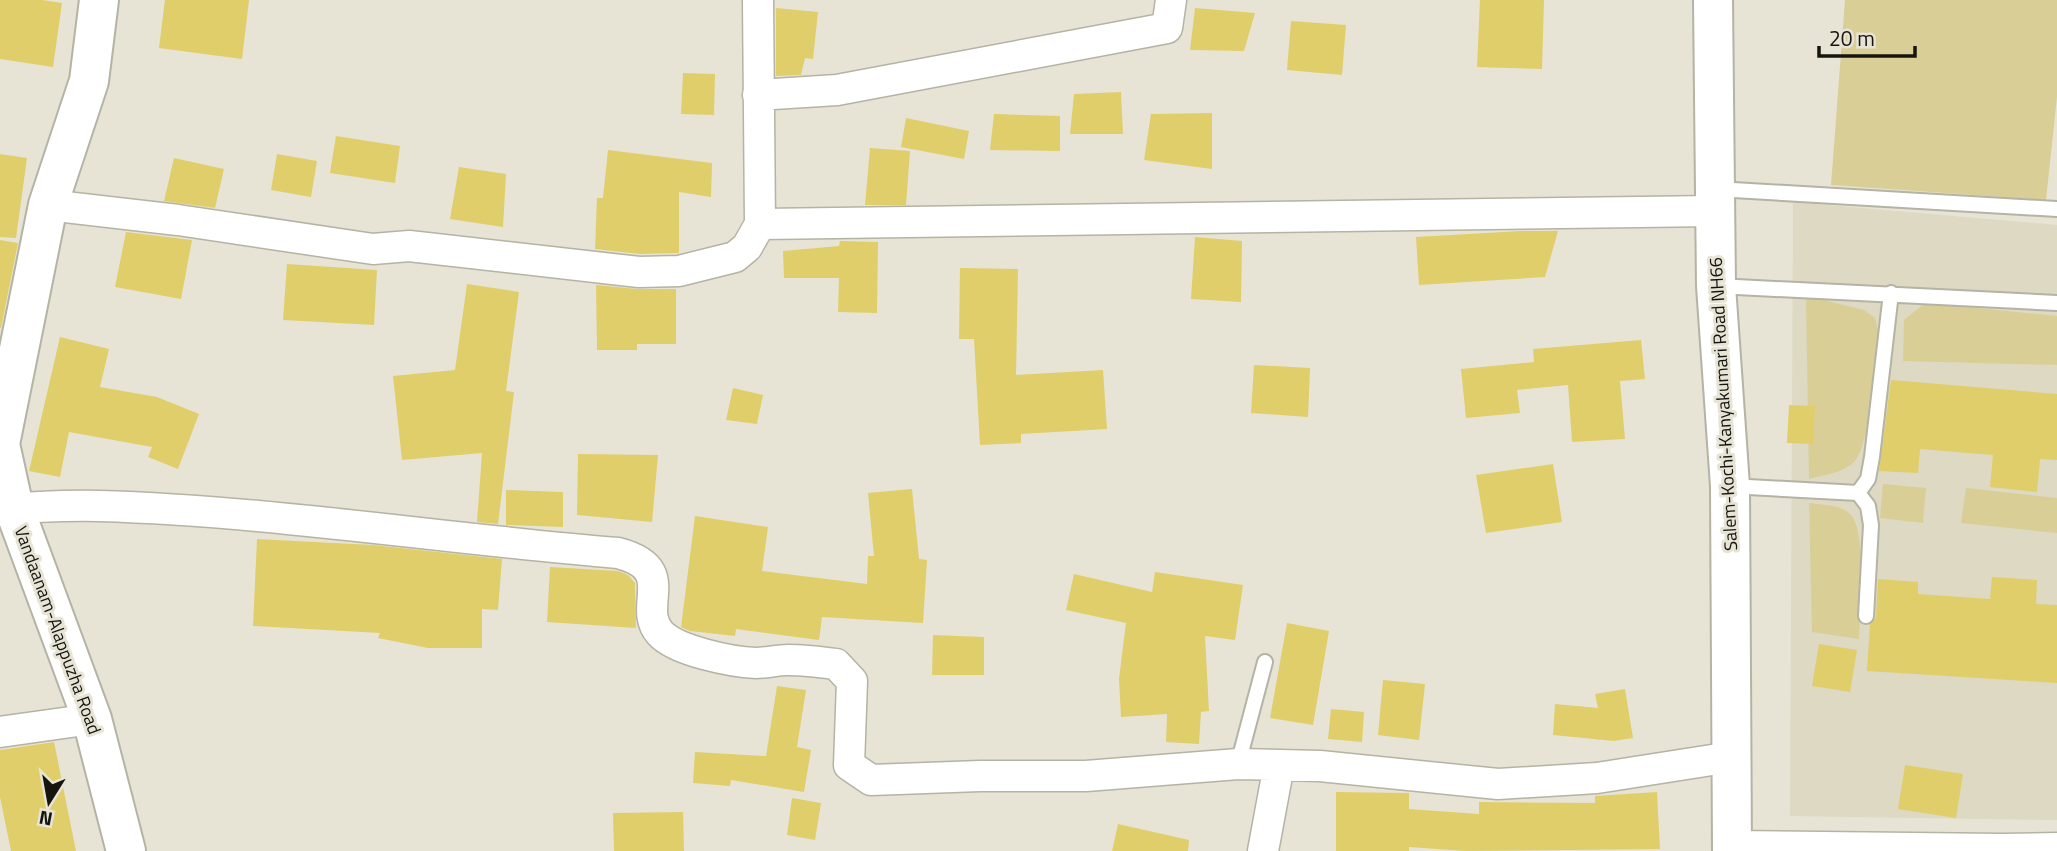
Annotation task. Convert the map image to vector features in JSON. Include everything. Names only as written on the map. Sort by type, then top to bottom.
[{"type":"main road","name":"Vandaanam-Alappuzha Road","points":[[99,0],[89,80],[48,205],[0,444],[7,507],[92,719],[126,851]]},
{"type":"main road","name":"Salem-Kochi-Kanyakumari Road NH66","points":[[1713,0],[1716,286],[1730,486],[1732,848]]},
{"type":"street","points":[[48,205],[178,220],[373,249],[409,246],[639,272],[679,271],[735,257],[747,247],[760,225],[758,0]]},
{"type":"street","points":[[758,94],[837,90],[1167,28],[1171,0]]},
{"type":"street","points":[[760,225],[1715,200]]},
{"type":"street","points":[[7,507],[97,506],[232,514],[495,543],[618,553],[635,558],[647,567],[652,579],[654,618],[659,632],[672,642],[699,653],[755,663],[786,660],[836,664],[852,681],[849,765],[872,780],[1086,776],[1238,764],[1320,766],[1498,784],[1597,778],[1731,757]]},
{"type":"street","points":[[0,732],[92,719]]},
{"type":"street","points":[[1263,851],[1279,765]]},
{"type":"street","points":[[1732,848],[2057,848]]},
{"type":"lane","points":[[1715,200],[2057,208]]},
{"type":"lane","points":[[1716,286],[2057,303]]},
{"type":"lane","points":[[1858,493],[1868,479],[1872,457],[1891,293]]},
{"type":"lane","points":[[1730,486],[1858,493],[1868,506],[1871,525],[1866,616]]},
{"type":"lane","points":[[1238,764],[1265,662]]},
{"type":"shaded area","points":[[1845,0],[2057,0],[2057,97],[2046,200],[1831,185]]},
{"type":"shaded area","points":[[1793,202],[2057,225],[2057,820],[1790,816]]},
{"type":"shaded area","points":[[1806,296],[1864,310],[1875,318],[1878,330],[1872,399],[1860,452],[1854,462],[1844,469],[1809,479]]},
{"type":"shaded area","points":[[1925,303],[2057,316],[2057,365],[1903,361],[1904,320]]},
{"type":"shaded area","points":[[1883,484],[1926,488],[1923,523],[1880,518]]},
{"type":"shaded area","points":[[1966,488],[2057,498],[2057,533],[1961,523]]},
{"type":"shaded area","points":[[1809,503],[1847,511],[1856,524],[1861,555],[1859,639],[1812,632]]},
{"type":"building","points":[[0,0],[62,3],[53,67],[0,59]]},
{"type":"building","points":[[165,0],[249,0],[242,59],[159,48]]},
{"type":"building","points":[[1480,0],[1544,0],[1542,69],[1477,67]]},
{"type":"building","points":[[776,8],[818,12],[813,59],[805,58],[801,75],[776,76]]},
{"type":"building","points":[[1195,8],[1255,13],[1244,51],[1190,50]]},
{"type":"building","points":[[1291,21],[1346,25],[1342,75],[1287,70]]},
{"type":"building","points":[[683,73],[715,74],[714,115],[681,114]]},
{"type":"building","points":[[1121,92],[1123,134],[1070,134],[1074,94]]},
{"type":"building","points":[[1212,113],[1212,169],[1144,160],[1151,114]]},
{"type":"building","points":[[994,114],[1060,116],[1060,151],[990,150]]},
{"type":"building","points":[[906,118],[969,131],[964,159],[901,147]]},
{"type":"building","points":[[336,136],[400,146],[395,183],[330,173]]},
{"type":"building","points":[[870,148],[910,151],[906,205],[865,205]]},
{"type":"building","points":[[608,150],[712,163],[711,197],[679,192],[679,253],[640,254],[595,249],[597,198],[603,198]]},
{"type":"building","points":[[0,154],[27,158],[16,238],[0,237]]},
{"type":"building","points":[[277,154],[317,161],[311,197],[271,190]]},
{"type":"building","points":[[174,158],[224,169],[215,208],[164,201]]},
{"type":"building","points":[[459,167],[506,174],[503,227],[450,219]]},
{"type":"building","points":[[1558,231],[1545,277],[1419,285],[1416,237]]},
{"type":"building","points":[[126,232],[192,240],[181,299],[115,287]]},
{"type":"building","points":[[1195,237],[1242,241],[1241,302],[1191,299]]},
{"type":"building","points":[[0,240],[18,243],[1,328],[0,328]]},
{"type":"building","points":[[840,241],[878,242],[877,313],[838,312],[839,278],[784,278],[783,251],[839,246]]},
{"type":"building","points":[[287,264],[377,270],[374,325],[283,320]]},
{"type":"building","points":[[960,268],[1018,269],[1016,375],[1103,370],[1107,429],[1021,434],[1021,443],[980,445],[974,339],[959,339]]},
{"type":"building","points":[[467,284],[519,292],[506,391],[514,392],[498,524],[477,522],[482,453],[402,460],[393,376],[455,370]]},
{"type":"building","points":[[596,285],[676,289],[676,344],[637,344],[637,350],[597,350]]},
{"type":"building","points":[[60,337],[109,349],[100,387],[157,397],[199,414],[178,469],[148,457],[152,447],[69,432],[60,477],[29,471]]},
{"type":"building","points":[[1641,340],[1645,379],[1620,381],[1625,439],[1572,442],[1568,385],[1517,390],[1520,413],[1466,418],[1461,369],[1534,362],[1533,349]]},
{"type":"building","points":[[1254,365],[1310,368],[1308,417],[1251,413]]},
{"type":"building","points":[[1891,380],[2057,394],[2057,460],[2040,459],[2037,492],[1990,487],[1993,455],[1920,449],[1918,473],[1879,471]]},
{"type":"building","points":[[733,388],[763,395],[757,424],[726,420]]},
{"type":"building","points":[[1789,405],[1815,406],[1813,444],[1787,443]]},
{"type":"building","points":[[578,454],[658,455],[652,522],[577,515]]},
{"type":"building","points":[[1553,464],[1562,522],[1486,533],[1476,475]]},
{"type":"building","points":[[912,489],[919,559],[927,560],[923,623],[822,617],[819,640],[736,629],[735,636],[690,631],[681,627],[695,516],[768,527],[762,571],[867,584],[868,556],[874,556],[868,493]]},
{"type":"building","points":[[506,490],[563,492],[563,527],[506,525]]},
{"type":"building","points":[[257,539],[373,545],[502,559],[498,610],[482,609],[482,648],[428,648],[378,638],[380,633],[253,626]]},
{"type":"building","points":[[550,567],[618,571],[628,575],[635,583],[636,628],[547,622]]},
{"type":"building","points":[[1155,572],[1243,585],[1235,640],[1205,636],[1209,711],[1201,712],[1199,744],[1166,742],[1167,714],[1121,717],[1119,679],[1126,623],[1066,610],[1074,574],[1152,592]]},
{"type":"building","points":[[1992,577],[2037,580],[2036,604],[2057,605],[2057,683],[1867,671],[1870,624],[1876,617],[1878,579],[1918,582],[1918,594],[1990,599]]},
{"type":"building","points":[[1287,623],[1329,631],[1313,725],[1270,718]]},
{"type":"building","points":[[933,635],[984,637],[984,675],[932,675]]},
{"type":"building","points":[[1819,644],[1857,650],[1850,692],[1812,686]]},
{"type":"building","points":[[1383,680],[1425,684],[1419,740],[1378,735]]},
{"type":"building","points":[[777,686],[806,690],[797,747],[811,750],[804,792],[731,780],[730,786],[693,783],[695,752],[766,756]]},
{"type":"building","points":[[1625,689],[1633,738],[1614,741],[1553,735],[1555,704],[1598,708],[1595,694]]},
{"type":"building","points":[[1331,709],[1364,712],[1362,742],[1328,739]]},
{"type":"building","points":[[54,742],[76,851],[11,851],[0,797],[0,750]]},
{"type":"building","points":[[1905,765],[1963,774],[1956,818],[1898,809]]},
{"type":"building","points":[[1336,792],[1409,793],[1409,809],[1479,814],[1479,802],[1595,803],[1595,796],[1657,792],[1660,849],[1466,851],[1409,847],[1409,851],[1336,851]]},
{"type":"building","points":[[792,798],[821,803],[815,840],[787,835]]},
{"type":"building","points":[[683,812],[684,851],[614,851],[613,813]]},
{"type":"building","points":[[1118,824],[1189,840],[1188,851],[1112,851]]}]
